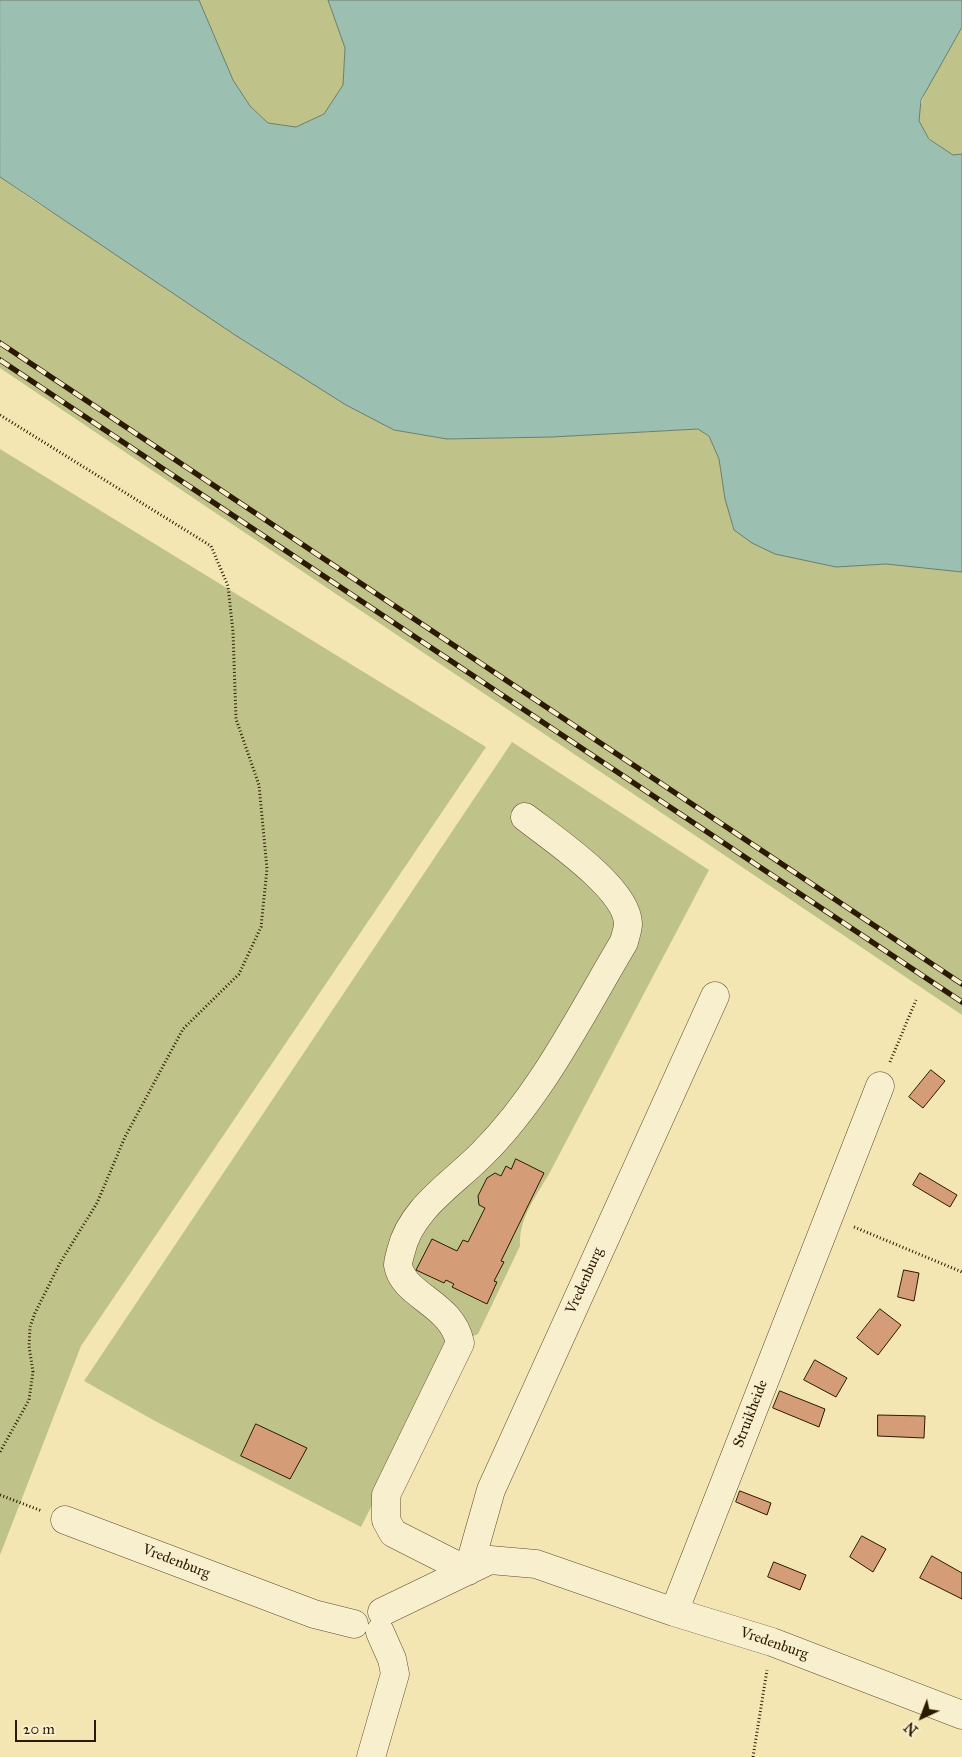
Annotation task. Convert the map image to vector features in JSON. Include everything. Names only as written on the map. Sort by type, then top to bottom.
[{"type":"lane","points":[[468,1571],[393,1533],[386,1520],[386,1496],[460,1342],[454,1323],[403,1278],[398,1264],[403,1244],[411,1226],[424,1207],[484,1153],[541,1079],[624,942],[628,923],[622,904],[607,883],[525,817]]},
{"type":"lane","name":"Vredenburg","points":[[468,1571],[491,1490],[715,996]]},
{"type":"lane","name":"Struikheide","points":[[674,1612],[880,1086]]},
{"type":"lane","name":"Vredenburg","points":[[65,1520],[314,1614],[354,1624],[360,1632],[370,1636],[381,1622],[490,1560],[536,1564],[674,1612],[772,1642],[962,1715]]},
{"type":"lane","points":[[371,1757],[395,1674],[381,1622]]},
{"type":"path","points":[[0,415],[211,546],[228,586],[233,632],[236,720],[259,785],[267,869],[261,927],[240,974],[183,1029],[125,1137],[97,1203],[60,1263],[35,1313],[30,1327],[29,1346],[33,1372],[29,1400],[0,1452]]},
{"type":"path","points":[[880,1086],[916,1000]]},
{"type":"path","points":[[828,1216],[962,1272]]},
{"type":"path","points":[[0,1495],[65,1520]]},
{"type":"path","points":[[753,1757],[772,1642]]},
{"type":"green space","points":[[199,0],[328,0],[345,48],[343,85],[324,114],[296,127],[268,123],[250,106],[233,80]]},
{"type":"green space","points":[[962,27],[962,154],[953,155],[924,132],[919,120],[919,111],[928,87]]},
{"type":"green space","points":[[0,177],[31,199],[394,430],[447,439],[552,437],[698,429],[709,436],[719,459],[725,499],[836,567],[886,564],[962,572],[962,1015],[0,368]]},
{"type":"green space","points":[[0,449],[486,747],[81,1346],[0,1555]]},
{"type":"green space","points":[[512,742],[709,870],[549,1174],[529,1208],[522,1226],[520,1246],[478,1334],[452,1346],[361,1527],[155,1421],[84,1381]]},
{"type":"shaded area","points":[[0,0],[199,0],[233,80],[250,106],[268,123],[296,127],[324,114],[343,85],[345,48],[328,0],[962,0],[962,27],[921,100],[919,121],[929,139],[953,155],[962,154],[962,572],[886,564],[836,567],[775,554],[752,543],[734,530],[725,499],[719,459],[709,436],[698,429],[552,437],[447,439],[394,430],[346,405],[235,335],[0,177]]},
{"type":"building","points":[[931,1070],[945,1081],[923,1108],[909,1097]]},
{"type":"building","points":[[516,1159],[544,1173],[501,1261],[504,1262],[494,1281],[497,1282],[487,1304],[452,1287],[454,1284],[446,1280],[444,1283],[416,1270],[432,1239],[457,1251],[463,1240],[468,1242],[485,1208],[479,1205],[478,1196],[487,1178],[495,1173],[501,1176],[506,1166],[511,1169]]},
{"type":"building","points":[[920,1173],[957,1195],[950,1207],[913,1185]]},
{"type":"building","points":[[904,1270],[919,1273],[914,1301],[898,1297]]},
{"type":"building","points":[[880,1309],[901,1325],[878,1355],[857,1338]]},
{"type":"building","points":[[815,1360],[847,1378],[836,1397],[804,1380]]},
{"type":"building","points":[[780,1391],[825,1409],[819,1427],[773,1408]]},
{"type":"building","points":[[878,1415],[925,1416],[924,1438],[878,1436]]},
{"type":"building","points":[[256,1424],[307,1448],[290,1479],[241,1456]]},
{"type":"building","points":[[740,1491],[771,1503],[767,1515],[736,1502]]},
{"type":"building","points":[[862,1536],[886,1549],[873,1572],[850,1557]]},
{"type":"building","points":[[932,1556],[962,1573],[962,1599],[920,1578]]},
{"type":"building","points":[[774,1562],[806,1575],[800,1590],[768,1577]]},
{"type":"railway","points":[[0,343],[962,984]]},
{"type":"railway","points":[[0,360],[962,1002]]}]
